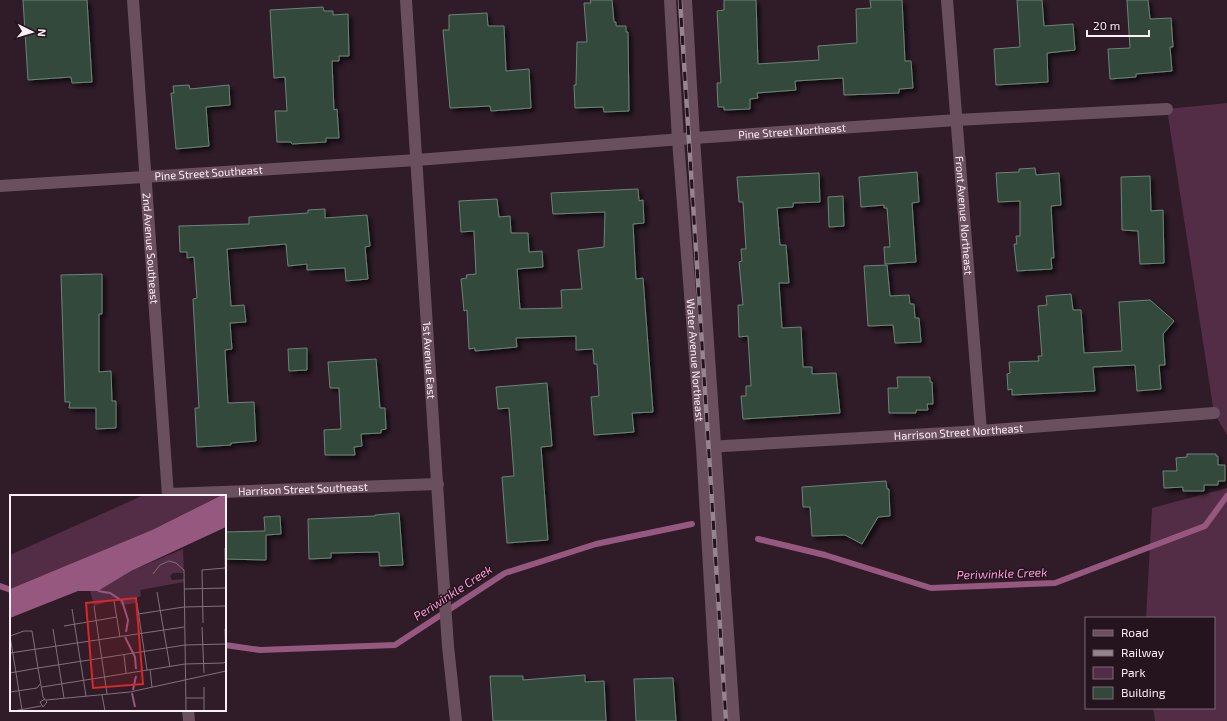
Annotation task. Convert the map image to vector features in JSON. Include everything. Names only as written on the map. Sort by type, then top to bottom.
[{"type":"street","name":"2nd Avenue Southeast","points":[[132,0],[168,495]]},
{"type":"street","name":"1st Avenue East","points":[[406,0],[448,646],[456,721]]},
{"type":"street","name":"Water Avenue Northeast","points":[[670,0],[678,140],[702,448],[718,721]]},
{"type":"street","name":"Water Avenue Northeast","points":[[686,0],[734,721]]},
{"type":"street","name":"Front Avenue Northeast","points":[[947,0],[981,431]]},
{"type":"street","name":"Pine Street Northeast","points":[[417,160],[694,138],[957,120],[1167,109]]},
{"type":"street","name":"Pine Street Southeast","points":[[0,186],[417,160]]},
{"type":"street","name":"Harrison Street Northeast","points":[[702,448],[981,431],[1214,412]]},
{"type":"street","name":"Harrison Street Southeast","points":[[168,495],[438,484]]},
{"type":"street","points":[[188,711],[189,721]]},
{"type":"green space","points":[[1227,103],[1227,435],[1214,413],[1167,109]]},
{"type":"green space","points":[[1227,488],[1227,721],[1155,721],[1153,709],[1215,709],[1215,617],[1146,617],[1152,508]]},
{"type":"building","points":[[23,0],[87,0],[92,82],[72,83],[71,77],[28,80]]},
{"type":"building","points":[[590,0],[612,0],[614,22],[616,22],[616,26],[626,26],[626,32],[628,32],[629,111],[604,112],[603,107],[575,108],[574,85],[576,85],[577,42],[587,42],[584,3],[591,3]]},
{"type":"building","points":[[724,0],[756,0],[758,64],[819,60],[818,46],[857,43],[856,9],[871,8],[870,0],[902,0],[905,61],[911,61],[913,88],[899,89],[899,93],[844,95],[843,78],[795,81],[796,90],[757,93],[758,98],[750,99],[750,109],[724,110],[724,107],[718,107],[717,83],[721,83],[717,11],[724,10]]},
{"type":"building","points":[[1017,0],[1042,0],[1044,26],[1073,24],[1075,50],[1047,53],[1048,82],[996,85],[994,49],[1020,47]]},
{"type":"building","points":[[1127,0],[1148,0],[1150,19],[1171,18],[1173,47],[1170,47],[1172,71],[1136,74],[1136,77],[1110,79],[1108,49],[1130,48]]},
{"type":"building","points":[[323,7],[324,11],[333,11],[333,15],[348,14],[349,56],[339,56],[339,61],[332,61],[334,110],[337,109],[339,138],[326,138],[326,142],[292,144],[291,142],[277,142],[275,111],[287,111],[285,77],[274,78],[270,10]]},
{"type":"building","points":[[487,13],[488,26],[504,26],[506,71],[529,69],[531,108],[491,111],[490,106],[450,108],[443,30],[449,30],[449,15]]},
{"type":"building","points":[[189,85],[190,89],[229,85],[230,105],[206,107],[209,146],[176,149],[171,93],[174,93],[173,86]]},
{"type":"building","points":[[1035,168],[1036,175],[1059,173],[1061,205],[1051,206],[1054,258],[1051,258],[1052,269],[1017,271],[1014,244],[1017,244],[1016,236],[1020,236],[1020,201],[998,202],[996,173],[1019,172],[1019,169]]},
{"type":"building","points":[[917,172],[919,202],[912,203],[916,262],[885,264],[884,247],[890,247],[887,208],[884,208],[884,205],[861,207],[859,177]]},
{"type":"building","points":[[819,173],[820,202],[793,203],[793,207],[777,208],[780,245],[786,245],[789,283],[779,283],[782,328],[801,327],[803,367],[812,367],[812,374],[836,373],[840,413],[743,419],[741,396],[746,396],[746,386],[751,386],[748,336],[739,337],[738,305],[743,305],[739,262],[742,261],[741,249],[746,249],[743,202],[739,202],[737,177]]},
{"type":"building","points":[[1150,176],[1151,211],[1163,210],[1164,263],[1140,264],[1138,231],[1122,230],[1121,177]]},
{"type":"building","points":[[638,189],[639,201],[643,200],[644,223],[633,224],[636,279],[643,278],[653,412],[632,413],[634,432],[594,435],[591,397],[599,396],[597,364],[594,364],[593,349],[576,350],[576,336],[516,338],[517,347],[475,351],[475,348],[469,349],[467,310],[464,311],[461,279],[467,278],[466,275],[476,274],[474,231],[461,232],[459,201],[497,199],[499,217],[510,216],[511,233],[528,233],[529,252],[542,251],[543,267],[517,269],[520,309],[562,308],[561,290],[582,289],[578,250],[604,247],[605,212],[553,214],[551,193]]},
{"type":"building","points":[[843,196],[844,226],[829,227],[828,197]]},
{"type":"building","points":[[325,209],[325,218],[367,215],[370,246],[365,247],[368,279],[346,281],[345,268],[307,270],[307,264],[288,266],[286,244],[227,249],[231,306],[244,305],[246,322],[230,323],[232,349],[225,350],[228,403],[254,402],[256,441],[231,443],[231,445],[197,447],[195,408],[199,408],[193,299],[197,298],[194,257],[187,258],[187,252],[180,252],[179,226],[249,224],[249,217],[308,213],[308,210]]},
{"type":"building","points":[[887,265],[890,296],[909,295],[910,304],[914,304],[915,318],[919,318],[921,342],[895,343],[893,325],[868,326],[864,266]]},
{"type":"building","points":[[102,274],[102,314],[99,314],[99,372],[111,371],[112,401],[116,401],[116,428],[96,429],[96,408],[69,408],[70,402],[65,402],[61,275]]},
{"type":"building","points":[[1071,294],[1073,310],[1081,310],[1084,353],[1122,351],[1119,302],[1150,300],[1174,321],[1163,334],[1165,365],[1159,365],[1161,389],[1137,391],[1135,365],[1093,367],[1095,391],[1012,395],[1012,389],[1008,390],[1007,374],[1010,373],[1009,362],[1039,361],[1038,356],[1042,356],[1038,306],[1047,305],[1046,296]]},
{"type":"building","points":[[307,348],[307,370],[289,371],[288,349]]},
{"type":"building","points":[[376,359],[380,408],[385,408],[386,429],[381,430],[381,433],[361,434],[362,446],[354,447],[355,455],[325,455],[324,430],[341,429],[339,388],[330,388],[328,362]]},
{"type":"building","points":[[897,377],[930,377],[930,382],[932,382],[933,404],[927,404],[928,410],[916,410],[916,413],[889,413],[888,388],[898,388]]},
{"type":"building","points":[[547,383],[552,446],[541,447],[548,540],[507,543],[502,477],[514,476],[509,408],[498,409],[496,387]]},
{"type":"building","points":[[1187,454],[1216,454],[1216,456],[1218,456],[1218,465],[1225,465],[1225,481],[1218,481],[1218,485],[1204,485],[1204,491],[1183,491],[1183,487],[1164,488],[1163,471],[1177,471],[1176,458],[1187,457]]},
{"type":"building","points":[[886,481],[887,489],[889,489],[890,516],[878,517],[862,544],[845,535],[812,536],[810,507],[803,507],[802,487]]},
{"type":"building","points":[[399,513],[403,565],[380,566],[379,552],[331,553],[331,558],[309,559],[308,519],[375,516]]},
{"type":"building","points":[[280,516],[281,534],[266,535],[266,560],[226,559],[226,532],[265,531],[264,517]]},
{"type":"building","points":[[585,675],[585,682],[604,681],[606,721],[493,721],[490,676],[523,676],[523,680]]},
{"type":"building","points":[[673,678],[676,721],[636,721],[634,679]]},
{"type":"waterway","name":"Periwinkle Creek","points":[[758,539],[825,555],[931,588],[1055,583],[1205,526],[1227,496]]},
{"type":"waterway","name":"Periwinkle Creek","points":[[226,645],[260,650],[395,645],[505,573],[596,544],[692,524]]},
{"type":"waterway","name":"Periwinkle Creek","points":[[0,586],[10,590]]},
{"type":"railway","points":[[680,0],[726,721]]}]
